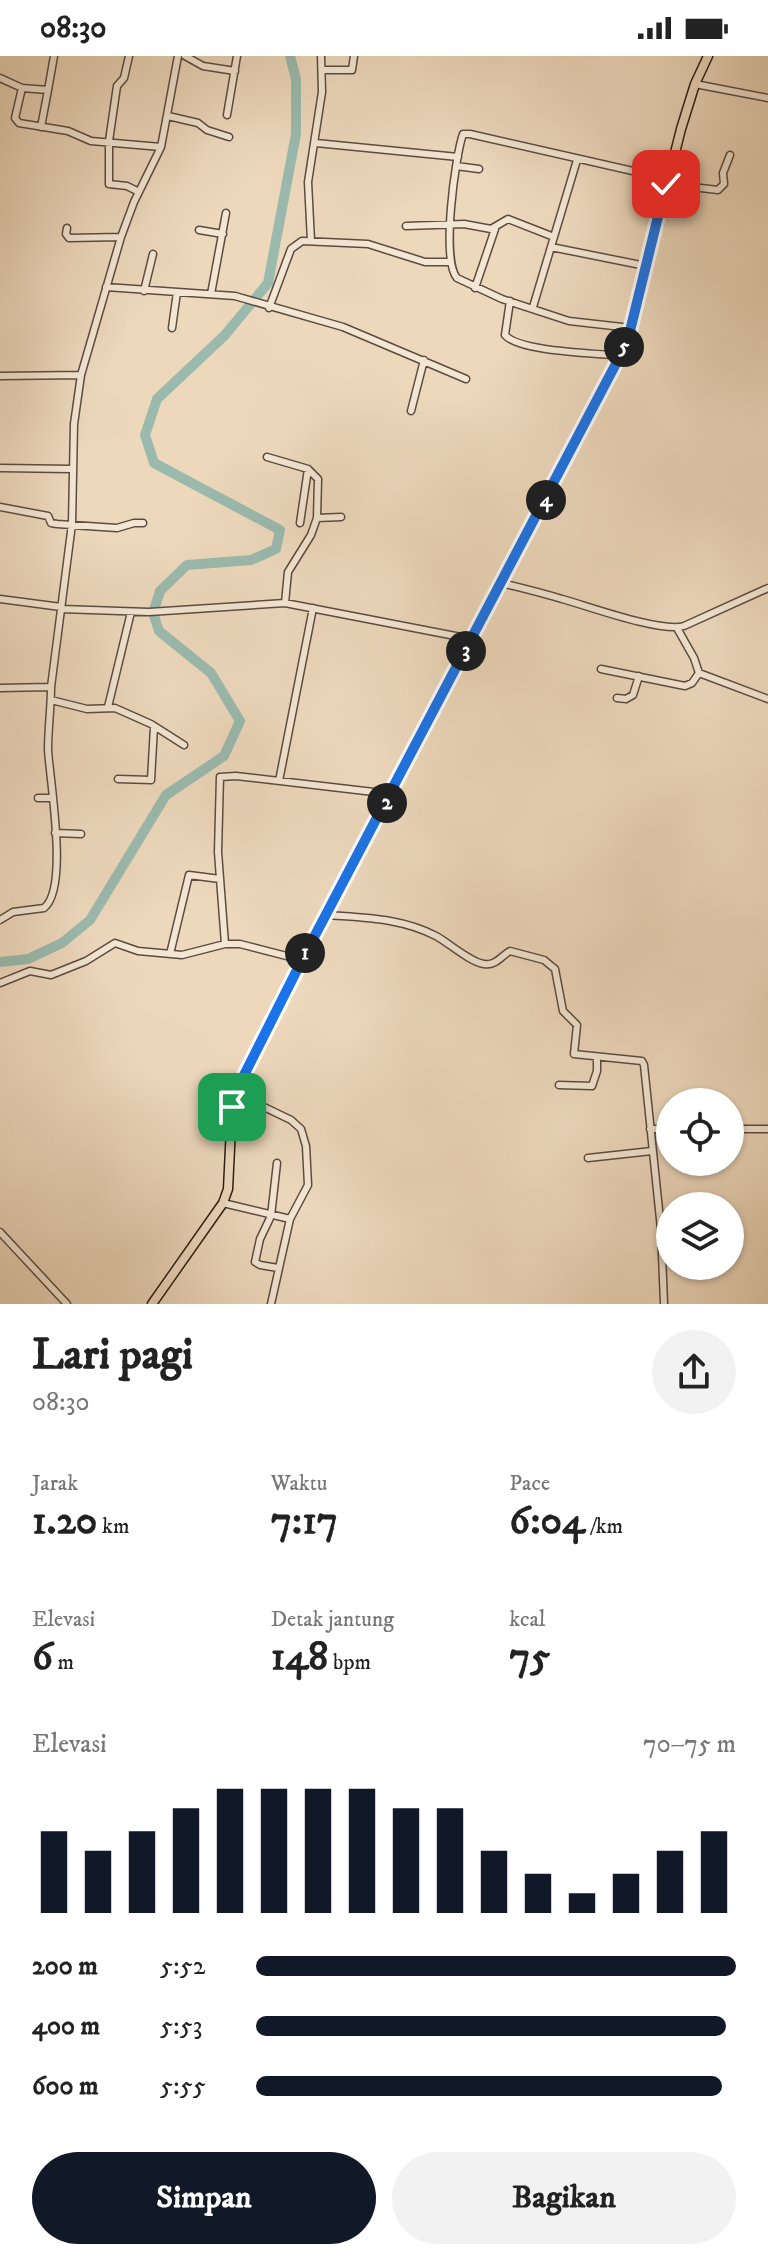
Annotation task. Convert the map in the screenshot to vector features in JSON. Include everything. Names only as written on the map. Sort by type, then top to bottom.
[{"type":"main road","points":[[152,1304],[223,1203],[228,1189],[235,1093],[620,356],[631,328],[667,181],[695,84],[708,56]]},
{"type":"street","points":[[41,127],[54,56]]},
{"type":"street","points":[[129,56],[124,78],[117,84],[109,141],[109,184],[127,186],[139,192]]},
{"type":"street","points":[[0,920],[13,912],[44,908],[51,901],[57,876],[48,735],[51,687],[72,524],[74,424],[81,375],[121,237],[161,147],[178,56]]},
{"type":"street","points":[[185,56],[203,66],[235,71]]},
{"type":"street","points":[[227,115],[237,56]]},
{"type":"street","points":[[311,241],[308,184],[316,143],[321,56]]},
{"type":"street","points":[[322,70],[352,70],[354,56]]},
{"type":"street","points":[[0,78],[22,88],[48,90]]},
{"type":"street","points":[[695,84],[768,98]]},
{"type":"street","points":[[22,88],[16,121],[68,131],[91,141],[161,147]]},
{"type":"street","points":[[168,116],[198,123],[208,131],[229,137]]},
{"type":"street","points":[[631,328],[578,323],[475,288],[457,278],[450,262],[451,226],[456,166],[463,134],[718,190],[724,184],[723,173],[730,155]]},
{"type":"street","points":[[316,143],[458,157]]},
{"type":"street","points":[[533,307],[577,160]]},
{"type":"street","points":[[456,166],[479,169]]},
{"type":"street","points":[[211,294],[226,213]]},
{"type":"street","points":[[475,288],[495,229],[508,219],[554,237]]},
{"type":"street","points":[[406,226],[470,224],[495,229]]},
{"type":"street","points":[[67,228],[69,238],[121,237]]},
{"type":"street","points":[[199,230],[223,234]]},
{"type":"street","points":[[267,307],[291,249],[298,242],[368,244],[425,262],[450,262]]},
{"type":"street","points":[[551,247],[646,266]]},
{"type":"street","points":[[144,291],[153,254]]},
{"type":"street","points":[[106,287],[235,296],[343,327],[466,379]]},
{"type":"street","points":[[172,328],[177,292]]},
{"type":"street","points":[[510,301],[505,335],[509,340],[544,348],[620,356]]},
{"type":"street","points":[[411,411],[424,360]]},
{"type":"street","points":[[0,376],[81,375]]},
{"type":"street","points":[[267,457],[308,469],[318,479],[317,518],[311,535],[288,572],[285,603]]},
{"type":"street","points":[[0,468],[72,469]]},
{"type":"street","points":[[300,523],[308,469]]},
{"type":"street","points":[[0,507],[47,516],[52,523],[117,528],[129,523],[143,523]]},
{"type":"street","points":[[317,518],[329,520],[341,517]]},
{"type":"street","points":[[501,583],[566,599],[608,614],[677,628],[768,588]]},
{"type":"street","points":[[0,599],[61,608],[131,612],[285,603],[471,639]]},
{"type":"street","points":[[279,781],[313,608]]},
{"type":"street","points":[[108,707],[131,612]]},
{"type":"street","points":[[677,628],[699,673]]},
{"type":"street","points":[[601,669],[686,686],[699,673]]},
{"type":"street","points":[[699,673],[768,699]]},
{"type":"street","points":[[617,698],[626,699],[633,695],[639,676]]},
{"type":"street","points":[[0,688],[51,687]]},
{"type":"street","points":[[51,700],[87,709],[108,707],[154,727],[184,745]]},
{"type":"street","points":[[118,779],[151,780],[154,727]]},
{"type":"street","points":[[225,944],[218,852],[220,777],[225,775],[391,794]]},
{"type":"street","points":[[38,798],[52,798]]},
{"type":"street","points":[[55,833],[81,834]]},
{"type":"street","points":[[208,851],[218,852]]},
{"type":"street","points":[[170,954],[189,875],[220,879]]},
{"type":"street","points":[[327,915],[400,921],[486,965],[498,962],[510,951],[544,960],[557,972],[563,1011],[577,1025],[573,1053],[642,1061],[661,1229],[664,1304]]},
{"type":"street","points":[[0,983],[32,972],[51,975],[86,961],[115,943],[138,951],[170,954],[195,953],[225,944],[254,946],[302,960]]},
{"type":"street","points":[[559,1085],[592,1086],[597,1058]]},
{"type":"street","points":[[235,1093],[283,1114],[297,1125],[305,1137],[308,1185],[290,1219],[271,1304]]},
{"type":"street","points":[[650,1129],[656,1129]]},
{"type":"street","points":[[744,1129],[768,1129]]},
{"type":"street","points":[[588,1158],[652,1151]]},
{"type":"street","points":[[277,1163],[271,1216],[260,1239],[255,1262],[278,1268]]},
{"type":"street","points":[[223,1203],[290,1219]]},
{"type":"street","points":[[0,1232],[66,1304]]},
{"type":"waterway","points":[[0,962],[28,959],[62,943],[90,920],[166,795],[224,756],[240,721],[211,673],[159,631],[153,613],[160,591],[187,565],[251,560],[276,549],[280,530],[154,463],[145,435],[157,399],[225,335],[268,283],[296,134],[296,79],[290,56]]},
{"type":"route","points":[[232,1107],[235,1093],[302,960],[628,339],[666,184]]}]
